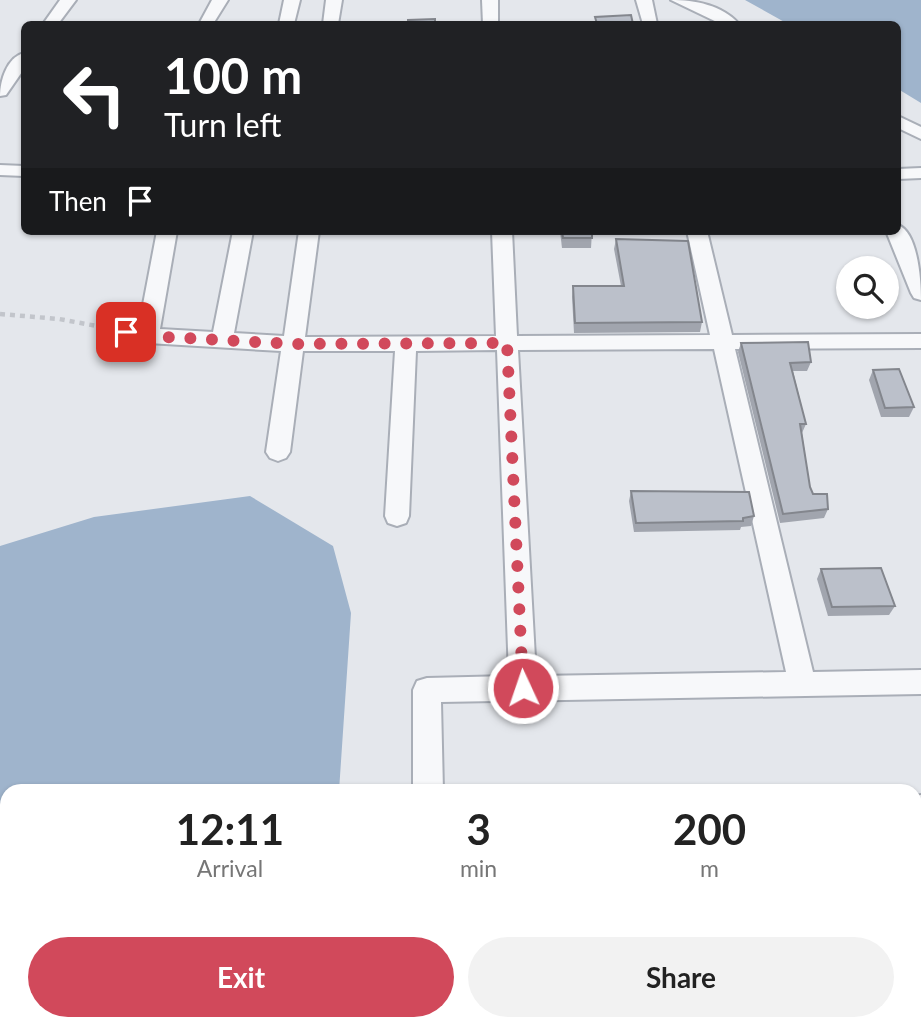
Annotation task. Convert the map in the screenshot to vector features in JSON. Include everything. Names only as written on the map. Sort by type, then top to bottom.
[{"type":"street","points":[[52,21],[68,0]]},
{"type":"street","points":[[208,21],[220,0]]},
{"type":"street","points":[[288,21],[292,0]]},
{"type":"street","points":[[331,21],[334,0]]},
{"type":"street","points":[[489,0],[491,21]]},
{"type":"street","points":[[644,0],[649,21]]},
{"type":"street","points":[[679,0],[701,7],[726,21]]},
{"type":"street","points":[[0,91],[21,62]]},
{"type":"street","points":[[901,123],[921,134]]},
{"type":"street","points":[[0,170],[21,171]]},
{"type":"street","points":[[901,174],[921,173]]},
{"type":"street","points":[[166,235],[148,336],[293,344],[921,341]]},
{"type":"street","points":[[222,339],[242,235]]},
{"type":"street","points":[[278,452],[308,235]]},
{"type":"street","points":[[502,235],[523,688]]},
{"type":"street","points":[[698,235],[802,684]]},
{"type":"street","points":[[898,235],[921,293]]},
{"type":"street","points":[[397,516],[406,343]]},
{"type":"street","points":[[428,784],[427,690],[921,682]]},
{"type":"path","points":[[0,314],[59,319],[148,336]]},
{"type":"water","points":[[745,0],[921,0],[921,103],[901,91],[901,21],[783,21]]},
{"type":"water","points":[[250,496],[333,546],[351,613],[339,784],[0,784],[0,546],[94,517]]},
{"type":"building","points":[[631,15],[632,21],[596,21],[595,17]]},
{"type":"building","points":[[435,19],[435,21],[408,21]]},
{"type":"building","points":[[563,235],[592,235],[592,238],[563,238]]},
{"type":"building","points":[[616,239],[688,241],[702,322],[575,323],[573,286],[624,286]]},
{"type":"building","points":[[808,342],[811,362],[790,363],[806,424],[800,424],[810,487],[813,494],[827,494],[828,509],[783,514],[741,343]]},
{"type":"building","points":[[899,369],[914,407],[885,408],[873,370]]},
{"type":"building","points":[[631,491],[749,492],[754,516],[743,518],[743,521],[636,523]]},
{"type":"building","points":[[881,568],[895,606],[832,607],[821,569]]},
{"type":"route","points":[[126,332],[148,336],[293,344],[507,343],[523,688]]}]
